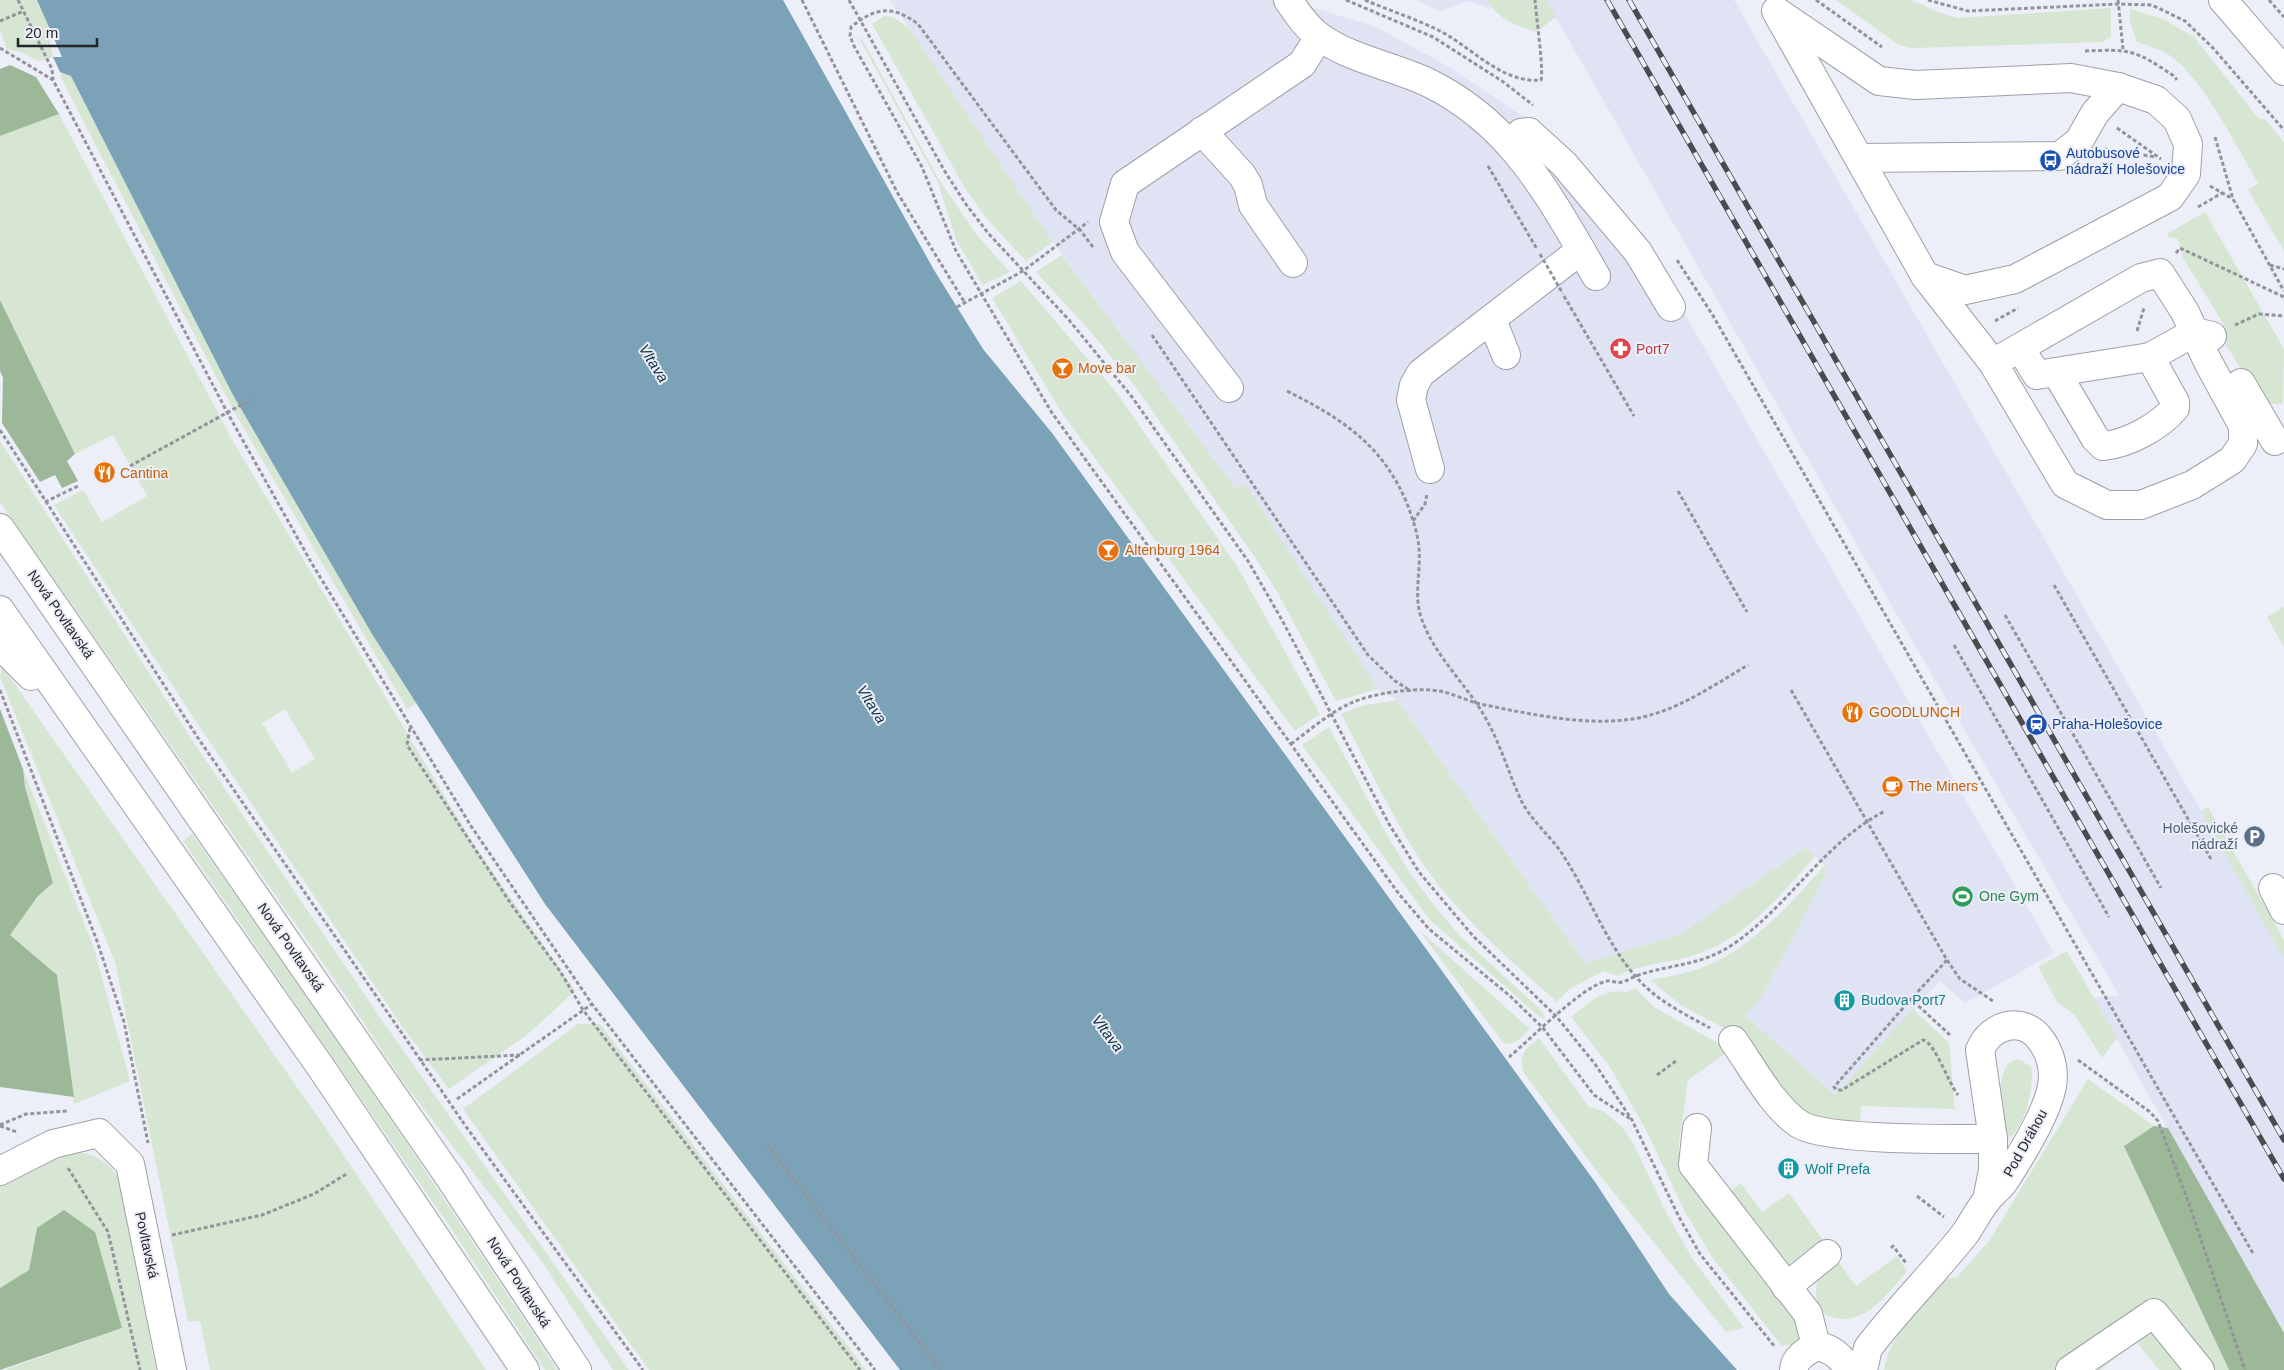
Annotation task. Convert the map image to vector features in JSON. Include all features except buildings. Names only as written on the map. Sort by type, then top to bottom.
[{"type":"main road","points":[[1288,0],[1300,18],[1319,37],[1337,47],[1429,83],[1466,106],[1510,145],[1525,160],[1547,191],[1596,276]]},
{"type":"main road","points":[[2223,0],[2284,71]]},
{"type":"main road","points":[[1774,5],[1879,81],[1916,85],[2071,78],[2118,87],[2156,100],[2177,118],[2188,144],[2186,174],[2170,197],[2015,279],[1965,290],[1925,276]]},
{"type":"main road","points":[[1774,5],[1925,276],[1993,363],[2065,484],[2107,504],[2141,505],[2192,485],[2232,460],[2243,444],[2244,426],[2208,362],[2195,332],[2160,273],[2141,278],[1993,363]]},
{"type":"main road","points":[[1229,388],[1124,252],[1114,222],[1125,184],[1302,64],[1319,37]]},
{"type":"main road","points":[[1859,158],[2060,156],[2079,141],[2095,113],[2118,87]]},
{"type":"main road","points":[[1202,131],[1242,175],[1248,185],[1253,205],[1293,262]]},
{"type":"main road","points":[[1510,145],[1521,133],[1529,132],[1564,164],[1638,252],[1671,307]]},
{"type":"main road","points":[[1430,469],[1411,400],[1414,385],[1421,374],[1581,250]]},
{"type":"main road","points":[[1492,320],[1506,355]]},
{"type":"main road","points":[[2020,348],[2037,375],[2142,358],[2195,332],[2213,336],[2275,441]]},
{"type":"main road","points":[[2056,372],[2095,438],[2103,446],[2125,441],[2156,424],[2175,408],[2175,402],[2142,358]]},
{"type":"main road","name":"Nová Povltavská","points":[[0,528],[448,1175],[577,1370]]},
{"type":"main road","points":[[0,610],[352,1112],[525,1370]]},
{"type":"main road","points":[[0,645],[82,726]]},
{"type":"main road","name":"Pod Dráhou","points":[[1863,1370],[1868,1348],[1964,1234],[1987,1200],[2004,1182],[2048,1100],[2052,1084],[2051,1063],[2047,1048],[2037,1035],[2027,1028],[2015,1025],[2003,1026],[1993,1031],[1984,1038],[1980,1050],[1993,1139],[1993,1170],[1987,1200]]},
{"type":"main road","points":[[1733,1040],[1782,1108],[1800,1125],[1841,1135],[1993,1139]]},
{"type":"main road","points":[[1697,1128],[1693,1165],[1808,1314],[1816,1346]]},
{"type":"main road","name":"Povltavská","points":[[53,1144],[99,1133],[130,1164],[172,1370]]},
{"type":"main road","points":[[0,1171],[53,1144]]},
{"type":"main road","points":[[1786,1287],[1827,1254]]},
{"type":"main road","points":[[2070,1370],[2154,1313],[2200,1370]]},
{"type":"main road","points":[[1794,1367],[1804,1353],[1816,1346],[1826,1347],[1841,1358],[1850,1370]]},
{"type":"path","points":[[18,0],[52,69],[53,80],[228,412],[311,562],[471,826],[592,1004],[875,1370]]},
{"type":"path","points":[[802,0],[897,192],[965,302]]},
{"type":"path","points":[[849,0],[944,170],[965,203],[1023,271],[1070,320],[1132,397],[1248,561],[1282,620],[1389,824],[1419,872],[1473,936],[1556,1016],[1595,1064],[1632,1120],[1679,1217],[1700,1254],[1751,1319],[1794,1367]]},
{"type":"path","points":[[1346,0],[1433,37],[1502,81],[1537,108]]},
{"type":"path","points":[[1365,0],[1437,30],[1508,75],[1536,81],[1541,80],[1543,74],[1535,0]]},
{"type":"path","points":[[1928,0],[1968,11],[2118,2],[2152,5],[2184,21],[2213,48],[2284,130]]},
{"type":"path","points":[[2269,0],[2284,17]]},
{"type":"path","points":[[2118,2],[2123,49]]},
{"type":"path","points":[[1095,251],[1080,230],[1056,210],[918,24],[905,14],[887,9],[860,20],[851,28],[850,36],[854,46],[922,167],[947,234],[1052,413],[1400,894],[1429,929],[1510,996],[1543,1028],[1594,1095],[1632,1120]]},
{"type":"path","points":[[0,21],[24,11]]},
{"type":"path","points":[[0,48],[53,80]]},
{"type":"path","points":[[1488,166],[1634,416]]},
{"type":"path","points":[[957,307],[1023,271],[1069,237]]},
{"type":"path","points":[[2142,358],[2143,311],[2160,273],[2180,248],[2284,297]]},
{"type":"path","points":[[1672,253],[1712,314],[2254,1255]]},
{"type":"path","points":[[2270,265],[2284,269]]},
{"type":"path","points":[[2233,326],[2259,314],[2284,316]]},
{"type":"path","points":[[1149,331],[1368,655],[1395,681],[1411,691]]},
{"type":"path","points":[[1287,391],[1322,408],[1360,434],[1376,450],[1390,469],[1404,498],[1419,547],[1417,600],[1422,620],[1432,640],[1497,738],[1521,799],[1534,820],[1563,855],[1614,946],[1636,976],[1654,994],[1673,1008],[1733,1040]]},
{"type":"path","points":[[130,466],[252,399]]},
{"type":"path","points":[[0,430],[198,738],[418,1060],[643,1370]]},
{"type":"path","points":[[45,502],[80,485]]},
{"type":"path","points":[[1678,491],[1747,612]]},
{"type":"path","points":[[2054,585],[2210,859]]},
{"type":"path","points":[[2005,615],[2161,888]]},
{"type":"path","points":[[1954,645],[2109,916]]},
{"type":"path","points":[[1291,744],[1331,714],[1350,703],[1371,696],[1411,691],[1442,692],[1475,703],[1525,713],[1584,719],[1624,720],[1664,711],[1704,691],[1748,665]]},
{"type":"path","points":[[0,690],[97,941],[124,1022],[150,1152]]},
{"type":"path","points":[[1791,690],[1947,960],[1960,979],[1982,994]]},
{"type":"path","points":[[410,727],[407,744],[511,904],[560,972],[583,1010],[860,1370]]},
{"type":"path","points":[[1509,1057],[1587,991],[1608,981],[1621,983],[1636,976],[1692,964],[1734,944],[1774,911],[1820,860],[1867,820],[1885,811]]},
{"type":"path","points":[[1947,960],[1834,1086],[1837,1090],[1842,1090],[1923,1040],[1931,1044],[1950,1086],[1958,1096]]},
{"type":"path","points":[[1912,999],[1950,1035]]},
{"type":"path","points":[[456,1099],[592,1004]]},
{"type":"path","points":[[418,1060],[520,1055]]},
{"type":"path","points":[[1657,1076],[1676,1061]]},
{"type":"path","points":[[2093,1071],[2150,1112],[2164,1132],[2244,1370]]},
{"type":"path","points":[[0,1125],[26,1114],[69,1110]]},
{"type":"path","points":[[0,1125],[53,1144],[108,1232],[140,1370]]},
{"type":"path","points":[[767,1145],[941,1370]]},
{"type":"path","points":[[147,1241],[262,1215],[314,1194],[348,1173]]},
{"type":"path","points":[[1917,1196],[1945,1218]]},
{"type":"path","points":[[1891,1248],[1893,1246],[1902,1257]]},
{"type":"shaded area","points":[[890,0],[1289,0],[1376,27],[1449,67],[1549,134],[1628,216],[2054,953],[1965,1003],[1940,981],[1825,1105],[1745,1016],[1762,996],[1825,876],[1825,865],[1805,848],[1679,935],[1585,963],[1397,700],[1378,689],[1244,484],[1236,490],[1053,242]]},
{"type":"shaded area","points":[[1416,0],[1487,0],[1492,9],[1468,1],[1440,11]]},
{"type":"shaded area","points":[[1546,0],[1734,0],[2201,811],[2284,959],[2284,1335],[2094,998],[2119,995],[1889,601]]},
{"type":"green space","points":[[0,0],[37,0],[47,23],[53,57],[38,61],[24,53],[7,49],[0,31]]},
{"type":"green space","points":[[1487,0],[1546,0],[1556,17],[1536,32],[1502,17],[1491,7]]},
{"type":"green space","points":[[1836,0],[1912,0],[1935,11],[1957,18],[2111,8],[2111,37],[2102,42],[1912,48],[1899,45]]},
{"type":"green space","points":[[2130,9],[2163,19],[2194,37],[2259,119],[2265,119],[2284,142],[2284,251],[2248,190],[2258,183],[2219,115],[2196,82],[2172,57],[2137,42],[2130,21]]},
{"type":"green space","points":[[884,16],[893,17],[909,28],[1053,242],[1026,261],[987,219],[965,188],[872,24]]},
{"type":"green space","points":[[861,37],[938,178],[976,234],[1010,272],[983,285],[956,240],[938,182],[860,40]]},
{"type":"green space","points":[[10,65],[36,77],[59,114],[0,136],[0,69]]},
{"type":"green space","points":[[60,72],[71,76],[233,395],[372,634],[417,703],[407,709],[235,413],[65,86]]},
{"type":"green space","points":[[59,114],[234,443],[472,842],[575,991],[527,1035],[449,1089],[402,1026],[205,735],[54,505],[83,490],[102,522],[147,496],[113,435],[75,454],[0,300],[0,136]],"holes":[[[285,709],[315,759],[292,773],[262,723]]]},
{"type":"green space","points":[[2205,212],[2284,349],[2283,404],[2262,404],[2217,330],[2224,325],[2183,258],[2178,239],[2167,237],[2168,233]]},
{"type":"green space","points":[[1062,255],[1236,489],[1245,484],[1378,689],[1336,701],[1276,590],[1254,556],[1135,386],[1090,331],[1036,272]]},
{"type":"green space","points":[[1021,281],[1116,392],[1237,566],[1320,714],[1295,731],[1062,413],[992,298]]},
{"type":"green space","points":[[0,300],[75,454],[67,461],[78,481],[62,488],[55,475],[40,482],[2,423],[3,378],[0,371]]},
{"type":"green space","points":[[0,441],[194,743],[386,1026],[629,1370],[613,1370],[538,1256],[402,1081],[346,996],[0,502]]},
{"type":"green space","points":[[2284,607],[2284,647],[2267,617]]},
{"type":"green space","points":[[2,666],[332,1137],[486,1370],[210,1370],[200,1321],[188,1322],[115,962],[0,677]]},
{"type":"green space","points":[[1397,700],[1585,963],[1679,935],[1805,848],[1815,856],[1777,899],[1748,926],[1715,947],[1688,957],[1637,968],[1617,976],[1603,971],[1568,990],[1557,1002],[1479,930],[1436,882],[1397,822],[1341,714],[1361,706]]},
{"type":"green space","points":[[0,709],[23,769],[25,787],[53,883],[38,896],[10,935],[57,975],[74,1097],[0,1087]]},
{"type":"green space","points":[[1329,727],[1387,835],[1410,873],[1461,937],[1540,1009],[1545,1016],[1542,1019],[1430,920],[1302,745]]},
{"type":"green space","points":[[23,769],[94,948],[130,1081],[74,1104],[57,975],[10,935],[38,896],[53,883],[25,787]]},
{"type":"green space","points":[[2208,807],[2284,940],[2284,959],[2201,811]]},
{"type":"green space","points":[[192,834],[378,1100],[557,1370],[545,1370],[452,1230],[183,841]]},
{"type":"green space","points":[[1825,865],[1825,876],[1762,996],[1745,1016],[1835,1095],[1913,1009],[1949,1043],[1955,1109],[1861,1106],[1860,1125],[1831,1124],[1794,1108],[1738,1035],[1682,1006],[1650,980],[1698,969],[1713,963],[1745,944],[1774,920]]},
{"type":"green space","points":[[1419,930],[1530,1029],[1516,1042],[1504,1044]]},
{"type":"green space","points":[[2067,951],[2117,1038],[2102,1058],[2075,1015],[2058,1003],[2038,967]]},
{"type":"green space","points":[[1635,988],[1654,1007],[1730,1050],[1688,1080],[1678,1150],[1802,1328],[1801,1338],[1792,1345],[1781,1345],[1712,1257],[1685,1212],[1646,1130],[1610,1067],[1571,1017],[1604,994],[1618,991],[1626,993]]},
{"type":"green space","points":[[578,1024],[600,1024],[866,1370],[649,1370],[463,1109]]},
{"type":"green space","points":[[1539,1038],[1589,1107],[1603,1111],[1623,1128],[1635,1147],[1667,1214],[1692,1258],[1744,1328],[1726,1332],[1598,1173],[1524,1073],[1522,1056]]},
{"type":"green space","points":[[2014,1060],[2021,1060],[2031,1067],[2032,1084],[2028,1105],[2020,1125],[2009,1138],[2003,1119],[2001,1084],[2007,1065]]},
{"type":"green space","points":[[2088,1079],[2154,1126],[2124,1146],[2229,1370],[2159,1370],[2136,1341],[2100,1370],[1884,1370],[1893,1344],[1908,1321],[1945,1279],[1957,1277],[1989,1241]]},
{"type":"green space","points":[[2154,1126],[2168,1128],[2284,1333],[2284,1370],[2229,1370],[2124,1146]]},
{"type":"green space","points":[[73,1152],[88,1154],[101,1160],[120,1181],[156,1370],[4,1370],[122,1328],[37,1228],[29,1270],[0,1288],[0,1185],[53,1159]]},
{"type":"green space","points":[[1741,1183],[1762,1212],[1789,1193],[1823,1240],[1788,1265],[1777,1265],[1725,1195]]},
{"type":"green space","points":[[64,1210],[95,1232],[122,1328],[0,1370],[0,1288],[29,1270],[37,1228]]},
{"type":"green space","points":[[1832,1253],[1856,1286],[1897,1256],[1907,1271],[1880,1302],[1869,1310],[1858,1316],[1846,1319],[1833,1317],[1819,1311],[1816,1294],[1820,1274]]},
{"type":"water","name":"Vltava","points":[[37,0],[783,0],[934,270],[983,349],[1052,433],[1595,1182],[1669,1294],[1737,1370],[900,1370],[545,904],[372,634],[233,395],[71,76],[60,72],[53,57],[62,57]]},
{"type":"railway","points":[[1607,0],[2284,1179]]},
{"type":"railway","points":[[1629,0],[2284,1140]]},
{"type":"place","name":"Autobusové nádraží Holešovice","points":[[2050,161]]},
{"type":"place","name":"Port7","points":[[1620,349]]},
{"type":"place","name":"Move bar","points":[[1062,368]]},
{"type":"place","name":"Cantina","points":[[104,473]]},
{"type":"place","name":"Altenburg 1964","points":[[1109,550]]},
{"type":"place","name":"GOODLUNCH","points":[[1853,712]]},
{"type":"place","name":"Praha-Holešovice","points":[[2036,724]]},
{"type":"place","name":"The Miners","points":[[1892,786]]},
{"type":"place","name":"Holešovické nádraží","points":[[2254,836]]},
{"type":"place","name":"One Gym","points":[[1963,896]]},
{"type":"place","name":"Budova Port7","points":[[1845,1000]]},
{"type":"place","name":"Wolf Prefa","points":[[1789,1169]]}]
